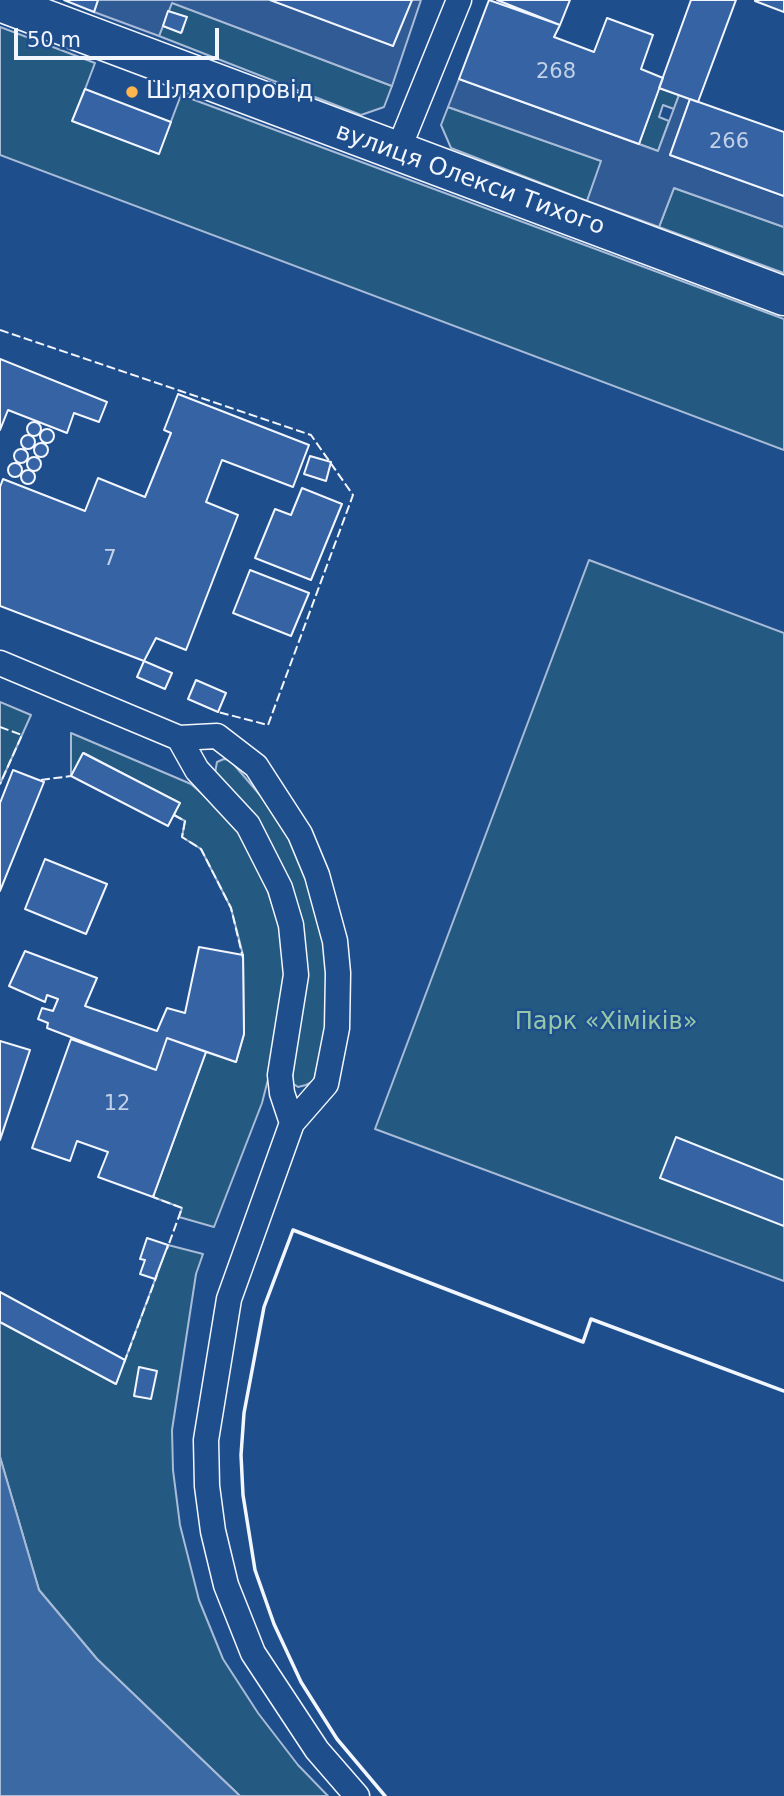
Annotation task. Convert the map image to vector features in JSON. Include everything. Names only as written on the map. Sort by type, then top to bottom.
[{"type":"main road","name":"вулиця Олекси Тихого","points":[[0,2],[784,296]]},
{"type":"street","points":[[397,153],[459,0]]},
{"type":"street","points":[[0,663],[178,738],[216,736],[256,766],[300,834],[330,916],[338,973],[337,1028],[326,1084],[292,1123],[229,1299],[206,1440],[207,1486],[213,1531],[226,1585],[253,1653],[278,1695],[317,1750],[357,1796]]},
{"type":"street","points":[[178,738],[197,770],[248,825],[280,888],[292,925],[296,975],[291,1023],[280,1075],[282,1093],[292,1123]]},
{"type":"green space","points":[[171,2],[392,86],[384,107],[361,115],[159,36],[163,26],[182,32],[186,18],[168,11]]},
{"type":"green space","points":[[0,27],[95,63],[73,121],[159,153],[181,95],[784,319],[784,450],[0,155]]},
{"type":"green space","points":[[659,88],[679,95],[674,109],[663,105],[659,117],[669,121],[658,151],[639,144]]},
{"type":"green space","points":[[448,107],[602,161],[587,201],[451,148],[441,125]]},
{"type":"green space","points":[[674,188],[784,227],[784,273],[659,227]]},
{"type":"green space","name":"Парк «Хіміків»","points":[[589,560],[784,633],[784,1281],[375,1129]]},
{"type":"green space","points":[[0,702],[31,715],[0,784]]},
{"type":"green space","points":[[71,733],[191,784],[223,812],[242,832],[257,859],[287,949],[283,1021],[262,1103],[214,1227],[179,1217],[182,1208],[153,1197],[206,1052],[236,1062],[244,1034],[243,955],[231,908],[201,849],[182,837],[185,821],[174,815],[179,803],[84,753],[71,776]]},
{"type":"green space","points":[[230,760],[272,809],[290,838],[308,879],[320,918],[328,972],[326,1027],[314,1081],[298,1087],[292,1083],[304,946],[215,773],[217,762]]},
{"type":"green space","points":[[168,1245],[203,1254],[196,1274],[172,1430],[173,1470],[180,1525],[199,1600],[223,1659],[258,1713],[298,1765],[328,1796],[240,1796],[97,1659],[39,1590],[0,1457],[0,1322],[116,1384]]},
{"type":"shaded area","points":[[98,0],[421,0],[392,86],[172,3],[159,36],[94,12]]},
{"type":"shaded area","points":[[459,79],[658,151],[679,95],[690,99],[670,155],[784,196],[784,227],[674,188],[659,227],[587,201],[601,161],[448,107]]},
{"type":"shaded area","points":[[0,1457],[39,1590],[97,1659],[240,1796],[0,1796]]},
{"type":"building","points":[[64,0],[98,0],[94,12]]},
{"type":"building","points":[[270,0],[412,0],[393,46]]},
{"type":"building","points":[[489,0],[560,25],[554,37],[594,52],[607,18],[653,35],[641,69],[663,78],[639,144],[459,79]]},
{"type":"building","points":[[497,0],[570,0],[560,25]]},
{"type":"building","points":[[691,0],[736,0],[698,102],[659,88]]},
{"type":"building","points":[[784,0],[784,12],[755,1]]},
{"type":"building","points":[[168,11],[187,17],[181,33],[163,26]]},
{"type":"building","points":[[85,89],[171,122],[159,154],[72,121]]},
{"type":"building","points":[[690,99],[784,132],[784,196],[670,155]]},
{"type":"building","points":[[0,359],[107,402],[99,422],[74,413],[67,433],[8,410],[0,430]]},
{"type":"building","points":[[178,394],[309,445],[293,487],[222,460],[206,502],[238,515],[186,650],[156,638],[144,661],[0,606],[0,487],[3,479],[85,511],[98,478],[145,497],[171,433],[164,430]]},
{"type":"building","points":[[31,422],[37,422],[41,429],[37,436],[31,436],[27,432],[27,426]]},
{"type":"building","points":[[44,429],[50,429],[54,436],[50,443],[44,443],[40,439],[40,433]]},
{"type":"building","points":[[25,435],[31,435],[35,442],[31,449],[25,449],[21,445],[21,439]]},
{"type":"building","points":[[38,443],[44,443],[48,450],[44,457],[38,457],[34,453],[34,447]]},
{"type":"building","points":[[18,449],[24,449],[28,456],[24,463],[18,463],[14,459],[14,453]]},
{"type":"building","points":[[310,456],[331,462],[326,481],[304,474]]},
{"type":"building","points":[[31,457],[37,457],[41,464],[37,471],[31,471],[27,467],[27,461]]},
{"type":"building","points":[[12,463],[18,463],[22,470],[18,477],[12,477],[8,473],[8,467]]},
{"type":"building","points":[[25,470],[31,470],[35,477],[31,484],[25,484],[21,480],[21,474]]},
{"type":"building","points":[[302,488],[342,504],[311,580],[255,558],[275,509],[291,515]]},
{"type":"building","points":[[250,570],[309,593],[291,636],[233,613]]},
{"type":"building","points":[[144,661],[172,673],[165,689],[137,677]]},
{"type":"building","points":[[196,680],[226,693],[218,712],[188,699]]},
{"type":"building","points":[[83,753],[180,803],[168,826],[71,776]]},
{"type":"building","points":[[13,770],[44,782],[0,891],[0,803]]},
{"type":"building","points":[[45,859],[107,884],[86,934],[25,909]]},
{"type":"building","points":[[199,947],[243,955],[244,1034],[236,1062],[167,1038],[156,1070],[47,1028],[48,1023],[38,1019],[42,1008],[53,1011],[58,999],[47,995],[45,1002],[9,986],[25,951],[97,978],[85,1006],[157,1031],[167,1008],[185,1013]]},
{"type":"building","points":[[167,1038],[206,1052],[153,1197],[98,1177],[108,1152],[77,1141],[70,1161],[32,1148],[71,1039],[156,1070]]},
{"type":"building","points":[[0,1041],[30,1050],[0,1140]]},
{"type":"building","points":[[676,1137],[784,1180],[784,1226],[660,1178]]},
{"type":"building","points":[[147,1238],[168,1245],[155,1279],[140,1274],[145,1260],[140,1259]]},
{"type":"building","points":[[0,1292],[125,1360],[116,1384],[0,1322]]},
{"type":"building","points":[[139,1367],[157,1371],[151,1399],[134,1396]]},
{"type":"fence","points":[[0,330],[311,435],[353,495],[268,725],[218,712]]},
{"type":"fence","points":[[0,727],[22,735],[0,784]]},
{"type":"fence","points":[[41,780],[71,776]]},
{"type":"fence","points":[[174,815],[185,821],[182,837],[201,849],[231,908],[243,958]]},
{"type":"fence","points":[[154,1194],[153,1197],[182,1208],[167,1249]]},
{"type":"fence","points":[[124,1363],[157,1275]]},
{"type":"wall","points":[[385,1796],[337,1739],[301,1682],[274,1624],[255,1570],[243,1495],[241,1455],[244,1413],[264,1307],[293,1230],[583,1342],[591,1319],[784,1391]]},
{"type":"place","name":"Шляхопровід","points":[[132,92]]}]
